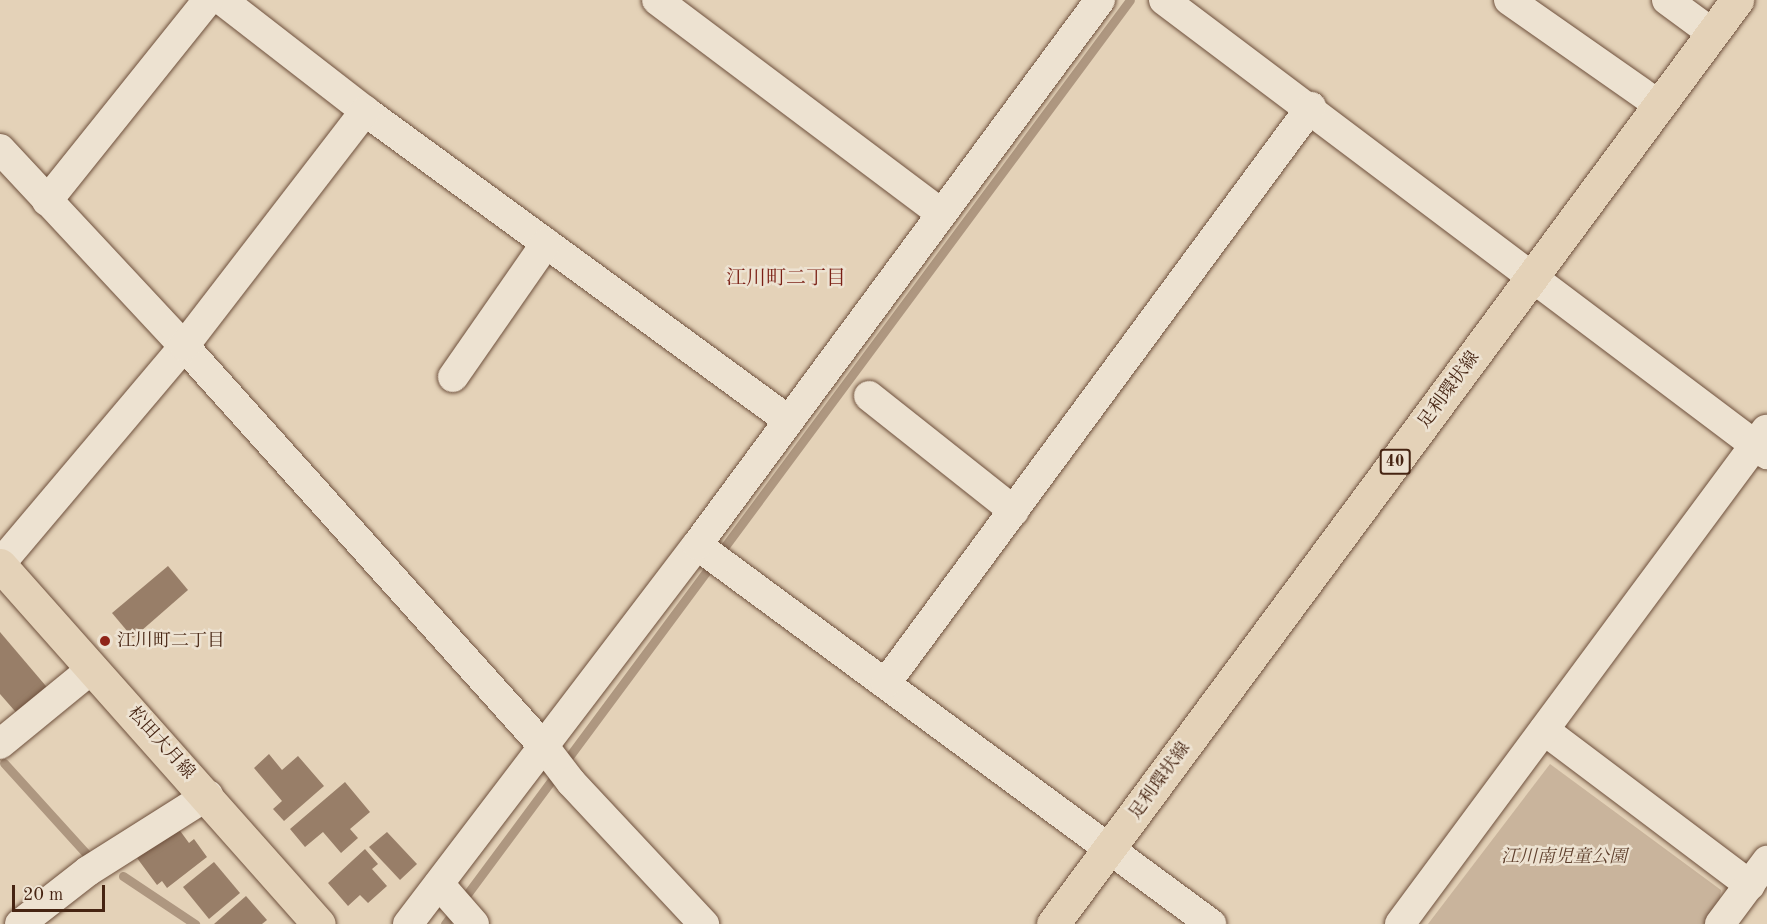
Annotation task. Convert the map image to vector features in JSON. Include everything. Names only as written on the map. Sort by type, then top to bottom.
[{"type":"main road","name":"足利環状線","points":[[1053,924],[1737,0]]},
{"type":"main road","name":"松田大月線","points":[[0,564],[208,795],[319,924]]},
{"type":"street","points":[[47,201],[208,0]]},
{"type":"street","points":[[222,0],[365,111],[788,420]]},
{"type":"street","points":[[657,0],[941,213]]},
{"type":"street","points":[[408,924],[459,906],[548,752],[710,554],[788,420],[1100,0]]},
{"type":"street","points":[[1164,0],[1311,107],[1532,278],[1763,443],[1544,730],[1400,924]]},
{"type":"street","points":[[1509,0],[1659,105]]},
{"type":"street","points":[[1667,0],[1712,33]]},
{"type":"street","points":[[886,683],[1311,107]]},
{"type":"street","points":[[0,564],[184,346],[365,111]]},
{"type":"street","points":[[0,149],[184,346],[548,752],[571,782],[704,924]]},
{"type":"street","points":[[453,377],[546,243]]},
{"type":"street","points":[[869,396],[1014,511]]},
{"type":"street","points":[[710,554],[1211,924]]},
{"type":"street","points":[[0,744],[93,668]]},
{"type":"street","points":[[1544,730],[1758,873],[1720,924]]},
{"type":"street","points":[[20,924],[88,871],[208,795]]},
{"type":"green space","name":"江川南児童公園","points":[[1550,764],[1721,890],[1719,904],[1704,924],[1428,924]]},
{"type":"building","points":[[168,566],[188,590],[133,638],[112,613]]},
{"type":"building","points":[[0,632],[51,692],[21,718],[0,694]]},
{"type":"building","points":[[269,754],[282,770],[298,756],[324,786],[284,821],[273,809],[282,801],[254,768]]},
{"type":"building","points":[[345,782],[370,812],[350,829],[358,838],[341,853],[323,832],[305,847],[290,829]]},
{"type":"building","points":[[178,828],[189,843],[194,839],[207,857],[167,888],[162,881],[157,885],[137,858]]},
{"type":"building","points":[[387,832],[417,864],[400,880],[369,847]]},
{"type":"building","points":[[365,849],[378,864],[372,869],[387,886],[368,903],[360,895],[348,906],[328,883]]},
{"type":"building","points":[[214,862],[240,893],[209,919],[183,887]]},
{"type":"building","points":[[246,896],[267,920],[262,924],[214,924]]},
{"type":"waterway","points":[[445,924],[1130,0]]},
{"type":"waterway","points":[[4,763],[91,859]]},
{"type":"waterway","points":[[123,876],[195,924]]},
{"type":"place","name":"江川町二丁目","points":[[105,641]]},
{"type":"district","name":"江川町二丁目","points":[[786,279]]}]
